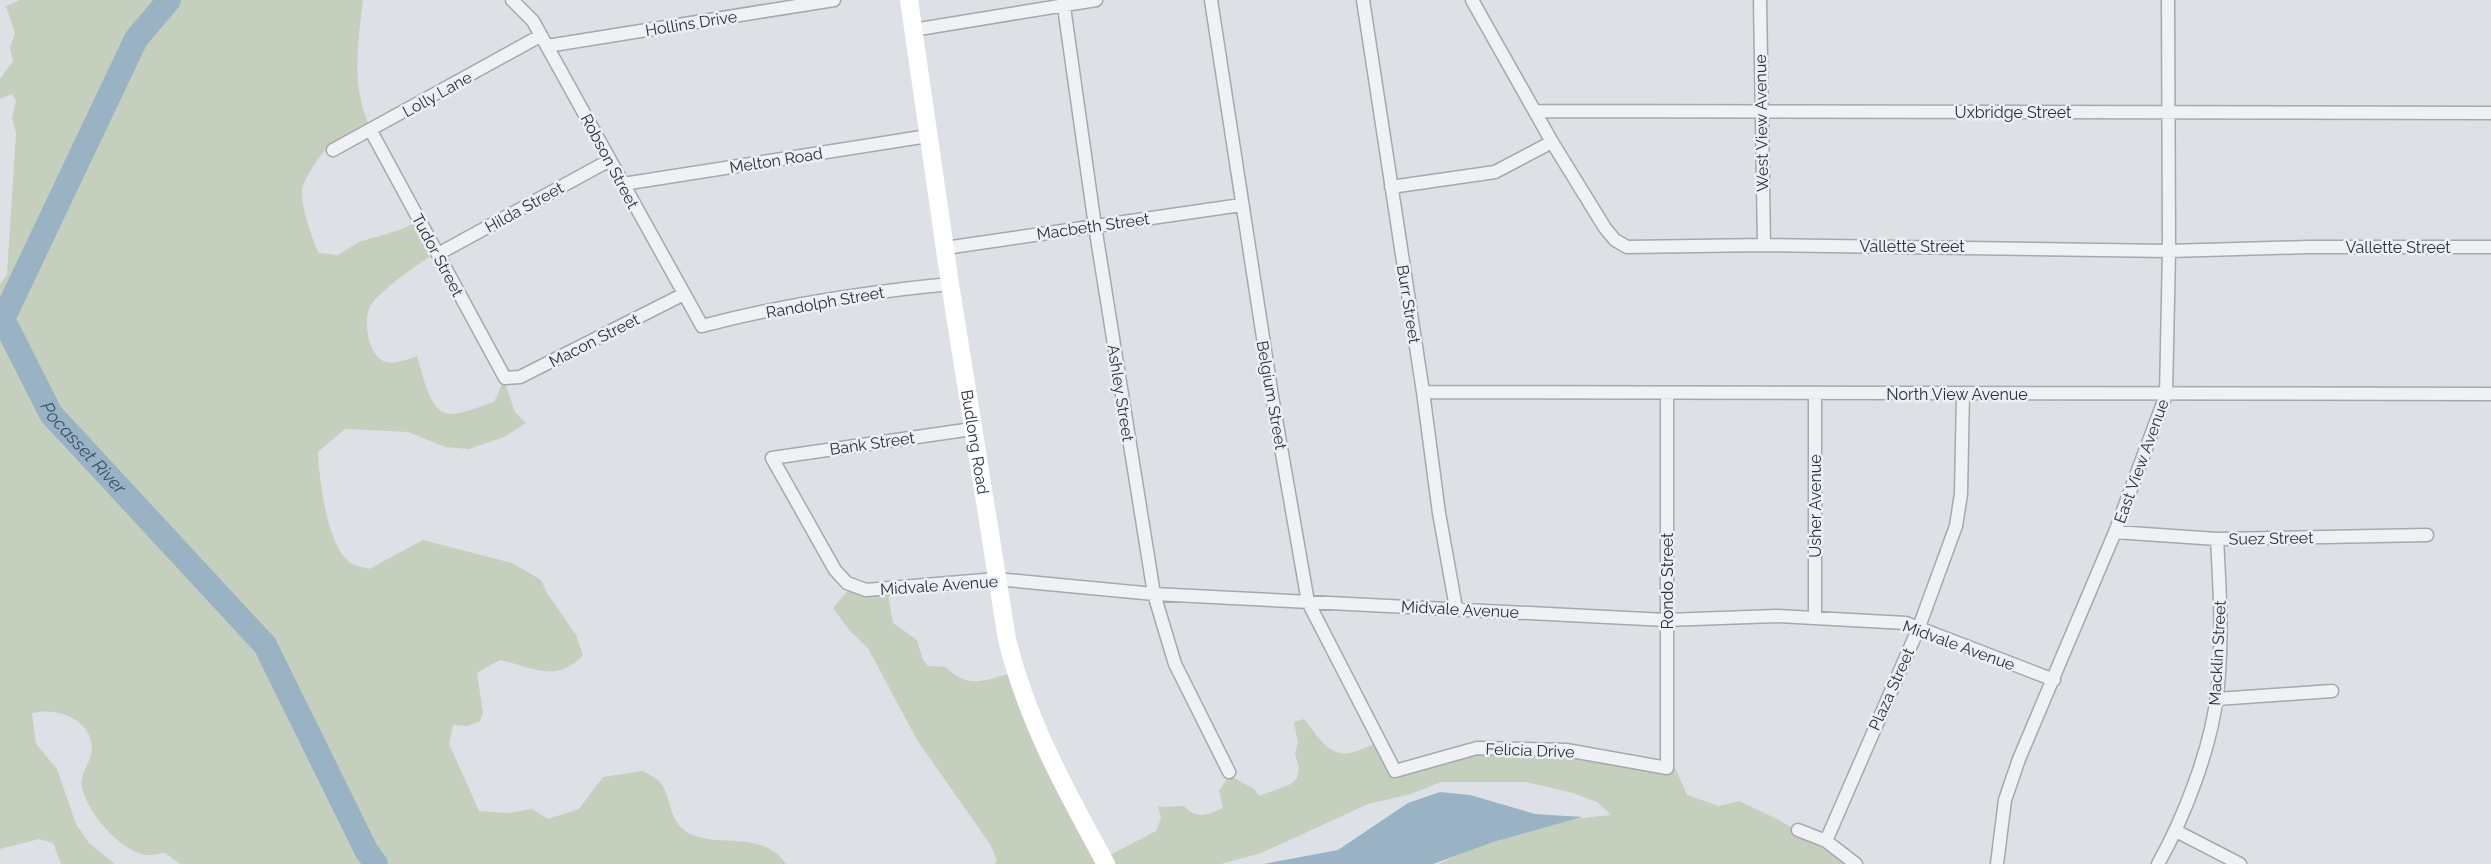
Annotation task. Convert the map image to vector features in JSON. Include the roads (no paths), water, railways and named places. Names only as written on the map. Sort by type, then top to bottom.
[{"type":"main road","name":"Budlong Road","points":[[909,0],[972,429],[996,579],[1012,661],[1036,730],[1056,773],[1106,864]]},
{"type":"street","name":"Robson Street","points":[[512,0],[533,21],[682,295],[702,326]]},
{"type":"street","name":"Hollins Drive","points":[[544,41],[834,0]]},
{"type":"street","points":[[913,30],[1063,2],[1096,0]]},
{"type":"street","name":"Belgium Street","points":[[1211,0],[1241,205],[1308,602],[1395,771]]},
{"type":"street","name":"Burr Street","points":[[1363,0],[1424,392],[1439,513],[1456,608]]},
{"type":"street","name":"Vallette Street","points":[[1472,0],[1552,142],[1605,228],[1615,240],[1627,247],[1764,245],[2169,251],[2308,247],[2491,247]]},
{"type":"street","name":"West View Avenue","points":[[1760,0],[1764,245]]},
{"type":"street","name":"East View Avenue","points":[[1997,864],[2005,801],[2019,759],[2115,532],[2166,394],[2169,251],[2168,0]]},
{"type":"street","name":"Ashley Street","points":[[1063,2],[1095,226],[1154,594],[1175,664],[1229,772]]},
{"type":"street","name":"Lolly Lane","points":[[333,150],[544,41]]},
{"type":"street","name":"Uxbridge Street","points":[[1536,111],[2491,113]]},
{"type":"street","name":"Tudor Street","points":[[371,131],[505,378]]},
{"type":"street","name":"Melton Road","points":[[623,184],[928,136]]},
{"type":"street","points":[[1391,187],[1496,172],[1552,142]]},
{"type":"street","name":"Hilda Street","points":[[438,254],[610,160]]},
{"type":"street","name":"Macbeth Street","points":[[945,248],[1241,205]]},
{"type":"street","name":"Randolph Street","points":[[702,326],[737,317],[896,290],[950,284]]},
{"type":"street","name":"Macon Street","points":[[505,378],[520,378],[682,295]]},
{"type":"street","name":"North View Avenue","points":[[1424,392],[2491,394]]},
{"type":"street","name":"Rondo Street","points":[[1667,393],[1667,768]]},
{"type":"street","name":"Plaza Street","points":[[1826,841],[1919,627],[1956,526],[1961,494],[1963,393]]},
{"type":"street","name":"Usher Avenue","points":[[1815,394],[1815,618]]},
{"type":"street","name":"Bank Street","points":[[857,588],[835,570],[772,458],[972,429]]},
{"type":"street","name":"Suez Street","points":[[2115,532],[2217,539],[2427,535]]},
{"type":"street","name":"Macklin Street","points":[[2158,864],[2176,831],[2202,758],[2217,699],[2220,603],[2217,539]]},
{"type":"street","name":"Midvale Avenue","points":[[857,588],[884,590],[996,579],[1154,594],[1666,620],[1776,616],[1906,623],[2054,680]]},
{"type":"street","points":[[2217,699],[2332,691]]},
{"type":"street","name":"Felicia Drive","points":[[1395,771],[1477,748],[1566,750],[1667,768]]},
{"type":"street","points":[[1798,830],[1826,841],[1856,864]]},
{"type":"street","points":[[2176,831],[2240,864]]},
{"type":"water","points":[[1440,792],[1470,795],[1535,814],[1582,817],[1493,842],[1433,864],[1264,864],[1338,850],[1408,803]]},
{"type":"waterway","name":"Pocasset River","points":[[169,0],[136,39],[3,319],[51,414],[265,645],[366,850],[376,864]]}]
